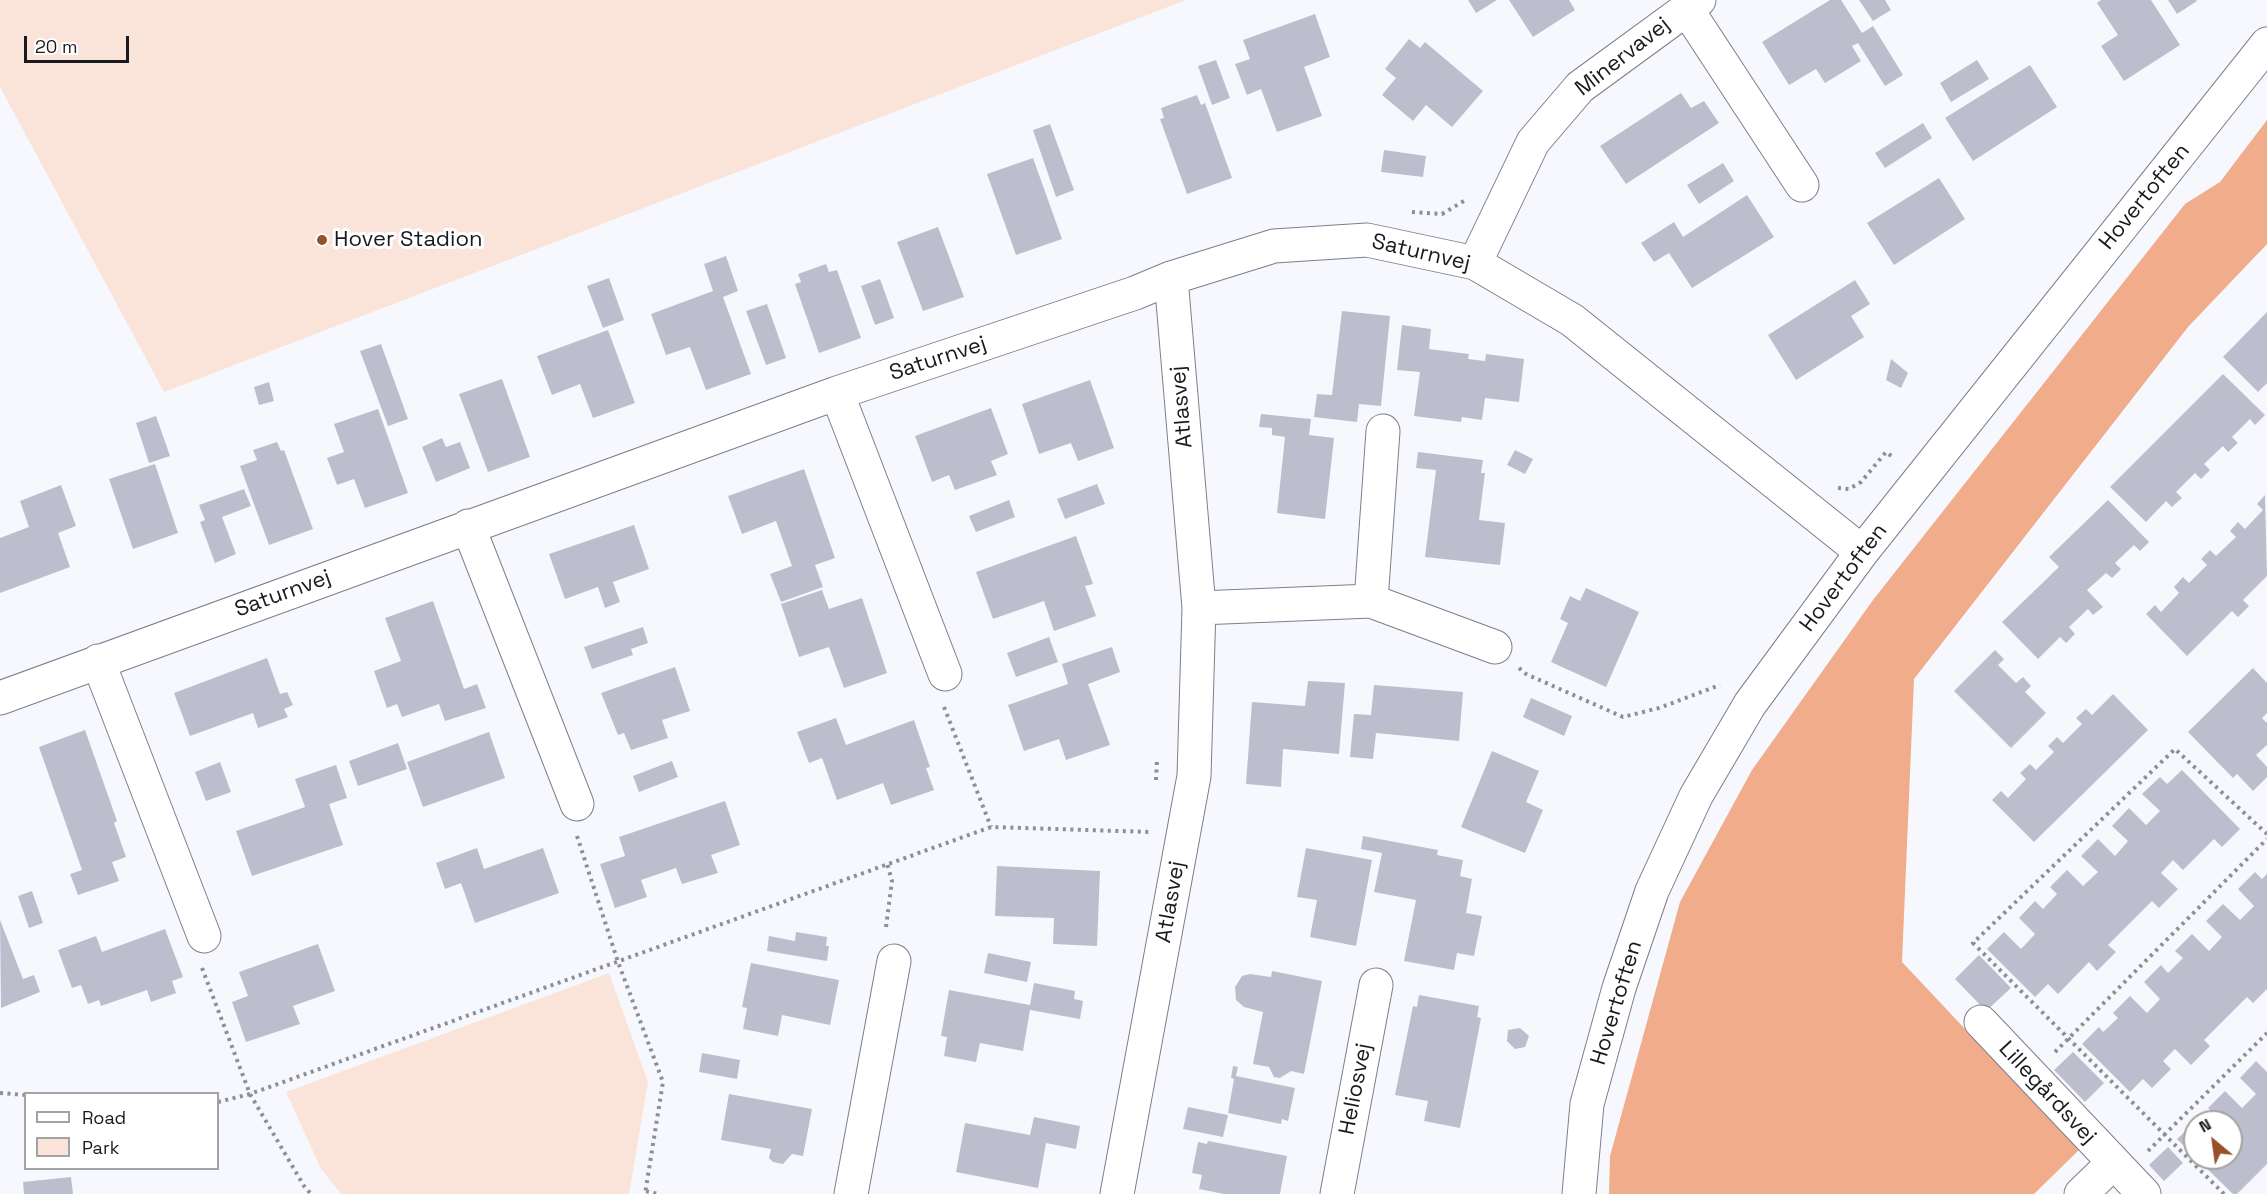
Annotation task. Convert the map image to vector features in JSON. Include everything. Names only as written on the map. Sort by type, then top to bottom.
[{"type":"street","name":"Minervavej","points":[[1475,263],[1533,141],[1580,87],[1693,4],[1802,185]]},
{"type":"street","name":"Hovertoften","points":[[1579,1194],[1587,1104],[1619,988],[1652,891],[1696,796],[1750,704],[1863,552],[2267,44]]},
{"type":"street","name":"Saturnvej","points":[[0,698],[837,393],[1135,293],[1171,278],[1274,246],[1367,240],[1475,263],[1572,320],[1863,552]]},
{"type":"street","name":"Atlasvej","points":[[1117,1194],[1194,776],[1199,608],[1171,278]]},
{"type":"street","points":[[837,393],[945,675]]},
{"type":"street","points":[[1371,601],[1383,431]]},
{"type":"street","points":[[468,526],[577,804]]},
{"type":"street","points":[[1199,608],[1371,601],[1495,647]]},
{"type":"street","points":[[98,662],[204,936]]},
{"type":"street","points":[[851,1194],[894,961]]},
{"type":"street","name":"Heliosvej","points":[[1337,1194],[1376,985]]},
{"type":"street","name":"Lillegårdsvej","points":[[1981,1022],[2127,1177],[2081,1194]]},
{"type":"path","points":[[1406,211],[1442,214],[1463,203],[1468,193]]},
{"type":"path","points":[[1495,647],[1527,674],[1623,717],[1659,708],[1725,684],[1750,704]]},
{"type":"path","points":[[945,675],[939,695],[991,827]]},
{"type":"path","points":[[1155,785],[1158,749]]},
{"type":"path","points":[[2224,1194],[1973,943],[2175,749],[2267,834]]},
{"type":"path","points":[[577,804],[573,822],[618,962],[663,1082],[645,1193],[658,1194]]},
{"type":"path","points":[[1149,844],[1152,820]]},
{"type":"path","points":[[219,1102],[250,1094],[991,827],[1151,832]]},
{"type":"path","points":[[2032,1077],[2267,839]]},
{"type":"path","points":[[887,863],[892,881],[882,955],[894,961]]},
{"type":"path","points":[[204,936],[199,958],[250,1094],[311,1194]]},
{"type":"path","points":[[2127,1177],[2164,1134],[2267,1032]]},
{"type":"path","points":[[0,1093],[24,1095]]},
{"type":"green space","name":"Hover Stadion","points":[[0,0],[1186,0],[164,392],[0,87]]},
{"type":"green space","points":[[609,973],[648,1082],[629,1194],[341,1194],[321,1169],[286,1092]]},
{"type":"shaded area","points":[[2267,120],[2267,244],[2188,327],[1914,679],[1902,962],[2079,1150],[2034,1194],[1609,1194],[1610,1156],[1680,902],[1752,770],[1873,600],[2185,204],[2220,182]]},
{"type":"building","points":[[1468,0],[1497,0],[1476,13]]},
{"type":"building","points":[[1509,0],[1569,0],[1575,10],[1533,37]]},
{"type":"building","points":[[1830,0],[1841,0],[1862,33],[1873,26],[1903,75],[1885,86],[1858,43],[1852,46],[1861,61],[1825,83],[1816,69],[1789,85],[1762,42]]},
{"type":"building","points":[[1859,0],[1885,0],[1891,10],[1873,21]]},
{"type":"building","points":[[2101,0],[2151,0],[2180,45],[2124,81],[2101,46],[2118,35],[2097,3]]},
{"type":"building","points":[[2168,0],[2196,0],[2197,1],[2177,14]]},
{"type":"building","points":[[1315,14],[1330,57],[1304,67],[1322,116],[1277,132],[1261,89],[1247,95],[1235,64],[1250,59],[1243,40]]},
{"type":"building","points":[[1409,39],[1420,48],[1425,42],[1483,91],[1452,127],[1426,105],[1413,121],[1382,95],[1396,78],[1385,69]]},
{"type":"building","points":[[1216,60],[1230,98],[1212,105],[1198,66]]},
{"type":"building","points":[[1977,60],[1989,79],[1951,102],[1940,83]]},
{"type":"building","points":[[2030,65],[2057,107],[1973,161],[1945,118]]},
{"type":"building","points":[[1681,93],[1691,108],[1704,101],[1719,123],[1626,184],[1600,146]]},
{"type":"building","points":[[1197,95],[1201,105],[1205,103],[1232,178],[1187,194],[1160,119],[1164,118],[1161,108]]},
{"type":"building","points":[[1923,123],[1932,138],[1885,168],[1875,153]]},
{"type":"building","points":[[1050,124],[1074,190],[1056,197],[1033,130]]},
{"type":"building","points":[[1384,150],[1426,156],[1423,177],[1381,172]]},
{"type":"building","points":[[1033,158],[1062,239],[1016,255],[987,174]]},
{"type":"building","points":[[1723,163],[1734,181],[1699,204],[1687,185]]},
{"type":"building","points":[[1939,178],[1965,219],[1894,265],[1867,223]]},
{"type":"building","points":[[1747,195],[1774,237],[1692,288],[1669,253],[1654,262],[1641,243],[1674,222],[1683,237]]},
{"type":"building","points":[[938,227],[964,297],[923,311],[897,242]]},
{"type":"building","points":[[726,256],[738,291],[723,297],[751,374],[706,390],[690,347],[666,355],[651,314],[713,291],[704,264]]},
{"type":"building","points":[[826,264],[829,272],[837,270],[861,338],[819,353],[795,284],[801,282],[798,274]]},
{"type":"building","points":[[609,278],[624,320],[603,328],[587,286]]},
{"type":"building","points":[[880,279],[894,318],[875,325],[861,286]]},
{"type":"building","points":[[1855,280],[1870,304],[1851,316],[1864,337],[1796,380],[1768,335]]},
{"type":"building","points":[[767,304],[786,358],[766,365],[746,311]]},
{"type":"building","points":[[1342,311],[1390,316],[1381,406],[1359,404],[1357,422],[1314,417],[1317,394],[1332,395]]},
{"type":"building","points":[[2267,312],[2267,383],[2258,392],[2223,357]]},
{"type":"building","points":[[1402,325],[1431,329],[1429,349],[1469,354],[1468,359],[1485,361],[1486,354],[1524,359],[1519,402],[1485,398],[1482,420],[1462,417],[1461,422],[1414,416],[1420,372],[1397,370]]},
{"type":"building","points":[[608,330],[635,403],[593,418],[580,384],[552,395],[537,356]]},
{"type":"building","points":[[381,344],[408,419],[388,426],[360,351]]},
{"type":"building","points":[[1891,359],[1908,373],[1901,388],[1886,380]]},
{"type":"building","points":[[2223,374],[2265,415],[2255,425],[2250,419],[2232,437],[2238,443],[2228,452],[2223,446],[2204,464],[2210,470],[2201,479],[2195,473],[2176,492],[2182,498],[2172,507],[2166,501],[2146,522],[2110,487]]},
{"type":"building","points":[[502,379],[530,457],[488,472],[459,394]]},
{"type":"building","points":[[1090,380],[1114,448],[1078,461],[1071,443],[1039,454],[1022,404]]},
{"type":"building","points":[[269,382],[274,401],[259,405],[254,387]]},
{"type":"building","points":[[991,408],[1008,454],[991,461],[997,475],[955,490],[949,475],[932,482],[915,436]]},
{"type":"building","points":[[378,409],[408,493],[365,508],[354,479],[337,485],[327,458],[344,452],[334,424]]},
{"type":"building","points":[[1261,414],[1311,419],[1309,435],[1334,438],[1325,519],[1277,513],[1285,437],[1272,435],[1272,428],[1259,427]]},
{"type":"building","points":[[156,416],[170,456],[149,463],[136,423]]},
{"type":"building","points":[[442,438],[446,447],[460,442],[470,468],[436,482],[422,447]]},
{"type":"building","points":[[277,442],[281,451],[284,450],[313,529],[269,545],[240,466],[257,460],[253,450]]},
{"type":"building","points":[[1515,450],[1533,459],[1525,474],[1507,465]]},
{"type":"building","points":[[1418,452],[1483,460],[1481,473],[1485,473],[1479,520],[1505,523],[1500,565],[1425,557],[1436,470],[1416,468]]},
{"type":"building","points":[[155,464],[178,533],[133,549],[109,479]]},
{"type":"building","points":[[804,469],[835,558],[815,565],[823,587],[781,602],[770,574],[792,566],[776,521],[742,534],[728,496]]},
{"type":"building","points":[[1097,484],[1105,504],[1065,519],[1057,499]]},
{"type":"building","points":[[61,485],[76,526],[58,533],[70,567],[0,593],[0,538],[29,527],[20,501]]},
{"type":"building","points":[[244,489],[251,506],[222,517],[236,554],[215,563],[200,522],[205,520],[199,505]]},
{"type":"building","points":[[2265,495],[2267,576],[2243,600],[2249,606],[2238,617],[2232,611],[2187,656],[2146,614],[2155,605],[2161,612],[2179,593],[2174,587],[2183,577],[2189,583],[2207,565],[2201,559],[2210,550],[2216,556],[2236,537],[2230,531],[2238,522],[2245,529],[2263,510],[2257,504]]},
{"type":"building","points":[[1009,500],[1015,517],[976,532],[969,516]]},
{"type":"building","points":[[2108,500],[2149,542],[2140,551],[2134,545],[2115,563],[2121,569],[2112,578],[2106,573],[2087,590],[2103,607],[2093,615],[2088,609],[2069,627],[2075,634],[2066,643],[2060,637],[2038,659],[2002,622],[2059,567],[2049,557]]},
{"type":"building","points":[[634,525],[649,569],[613,582],[620,602],[605,608],[598,587],[565,599],[549,554]]},
{"type":"building","points":[[1076,536],[1093,584],[1085,586],[1096,616],[1054,631],[1044,601],[993,619],[976,572]]},
{"type":"building","points":[[1586,588],[1639,612],[1606,687],[1551,662],[1568,623],[1560,619],[1570,596],[1580,601]]},
{"type":"building","points":[[822,590],[829,609],[862,598],[887,673],[844,688],[829,647],[799,657],[781,604]]},
{"type":"building","points":[[433,601],[464,689],[477,684],[486,708],[445,721],[439,704],[402,717],[397,704],[387,708],[374,671],[401,661],[385,618]]},
{"type":"building","points":[[643,627],[648,643],[631,649],[633,655],[592,669],[584,647]]},
{"type":"building","points":[[1049,637],[1058,662],[1016,677],[1007,653]]},
{"type":"building","points":[[1112,647],[1120,672],[1088,684],[1110,745],[1066,760],[1059,739],[1024,751],[1008,705],[1068,684],[1062,664]]},
{"type":"building","points":[[1995,650],[2004,659],[1998,665],[2016,683],[2023,677],[2031,686],[2025,692],[2046,713],[2011,748],[1954,691]]},
{"type":"building","points":[[267,658],[280,694],[287,692],[293,705],[284,709],[288,717],[258,728],[253,713],[190,736],[174,693]]},
{"type":"building","points":[[675,667],[690,711],[662,720],[668,738],[631,750],[624,733],[618,735],[601,693]]},
{"type":"building","points":[[2253,668],[2267,683],[2267,713],[2262,718],[2267,723],[2267,745],[2256,755],[2267,767],[2267,777],[2253,791],[2237,774],[2233,778],[2188,732]]},
{"type":"building","points":[[1308,681],[1345,683],[1339,754],[1283,749],[1281,787],[1246,784],[1252,702],[1305,706]]},
{"type":"building","points":[[1374,685],[1463,692],[1459,741],[1376,733],[1373,759],[1350,757],[1354,714],[1371,715]]},
{"type":"building","points":[[2113,694],[2148,730],[2034,842],[1992,800],[2001,791],[2008,798],[2026,779],[2020,773],[2030,764],[2036,770],[2054,752],[2048,746],[2057,737],[2063,743],[2082,724],[2076,718],[2086,709],[2092,715]]},
{"type":"building","points":[[1531,698],[1572,716],[1564,736],[1523,717]]},
{"type":"building","points":[[836,718],[846,745],[914,720],[930,767],[926,768],[934,790],[891,805],[883,783],[837,800],[822,758],[809,763],[797,732]]},
{"type":"building","points":[[85,730],[117,821],[114,823],[126,857],[112,862],[119,881],[78,895],[70,874],[82,870],[39,747]]},
{"type":"building","points":[[489,732],[505,778],[423,807],[407,762]]},
{"type":"building","points":[[398,743],[407,769],[358,786],[349,761]]},
{"type":"building","points":[[1492,751],[1539,771],[1526,802],[1543,810],[1525,853],[1461,827]]},
{"type":"building","points":[[672,761],[678,777],[639,792],[633,776]]},
{"type":"building","points":[[220,762],[231,792],[206,801],[195,772]]},
{"type":"building","points":[[336,765],[347,798],[329,804],[343,845],[252,876],[236,831],[305,807],[295,779]]},
{"type":"building","points":[[2182,770],[2240,829],[2222,847],[2214,839],[2183,870],[2173,860],[2161,873],[2178,889],[2159,908],[2152,901],[2108,945],[2116,952],[2097,971],[2089,962],[2058,994],[2048,984],[2035,997],[1987,949],[2004,932],[2021,949],[2035,934],[2019,918],[2035,901],[2043,909],[2057,894],[2050,887],[2067,870],[2083,886],[2098,872],[2081,856],[2098,839],[2115,856],[2128,841],[2112,826],[2129,808],[2146,825],[2160,811],[2142,794],[2160,777],[2167,784]]},
{"type":"building","points":[[725,801],[740,845],[711,855],[718,873],[682,884],[676,868],[641,880],[647,897],[615,908],[600,864],[625,856],[619,837]]},
{"type":"building","points":[[1363,836],[1438,850],[1437,855],[1463,860],[1460,876],[1472,879],[1466,913],[1482,916],[1474,956],[1457,953],[1454,970],[1404,961],[1416,900],[1374,892],[1382,853],[1361,849]]},
{"type":"building","points":[[477,848],[484,869],[543,848],[559,893],[475,923],[461,883],[445,889],[436,863]]},
{"type":"building","points":[[1306,848],[1372,860],[1356,946],[1310,937],[1317,900],[1297,897]]},
{"type":"building","points":[[997,866],[1100,871],[1097,946],[1053,944],[1054,918],[995,916]]},
{"type":"building","points":[[2255,872],[2262,879],[2267,874],[2267,989],[2253,1003],[2247,997],[2204,1040],[2210,1046],[2191,1065],[2175,1049],[2163,1061],[2171,1069],[2152,1088],[2143,1079],[2130,1092],[2082,1044],[2099,1027],[2103,1032],[2118,1018],[2113,1013],[2130,996],[2147,1013],[2160,999],[2144,982],[2161,965],[2168,973],[2183,958],[2175,951],[2192,934],[2209,951],[2222,937],[2206,921],[2223,904],[2240,920],[2254,906],[2238,889]]},
{"type":"building","points":[[32,891],[43,923],[29,928],[18,896]]},
{"type":"building","points":[[0,920],[23,979],[34,975],[40,992],[1,1008]]},
{"type":"building","points":[[165,929],[183,977],[172,981],[176,993],[151,1002],[147,990],[101,1006],[99,1000],[88,1004],[81,985],[72,988],[58,950],[96,936],[102,952]]},
{"type":"building","points":[[796,932],[827,937],[826,946],[829,946],[827,961],[767,951],[769,936],[795,941]]},
{"type":"building","points":[[318,944],[335,991],[293,1006],[300,1024],[246,1042],[232,1002],[248,996],[239,972]]},
{"type":"building","points":[[988,953],[1031,962],[1027,982],[984,973]]},
{"type":"building","points":[[1979,955],[2011,988],[1986,1011],[1955,979]]},
{"type":"building","points":[[751,963],[839,980],[830,1025],[782,1015],[778,1036],[743,1029],[747,1008],[742,1007]]},
{"type":"building","points":[[1272,971],[1322,981],[1304,1074],[1291,1071],[1280,1078],[1274,1077],[1269,1067],[1253,1064],[1263,1012],[1244,1007],[1236,1000],[1235,987],[1242,976],[1250,974],[1271,977]]},
{"type":"building","points":[[1034,983],[1075,991],[1074,999],[1083,1001],[1080,1019],[1030,1010],[1023,1051],[980,1043],[976,1062],[944,1056],[947,1037],[941,1036],[949,990],[1030,1005]]},
{"type":"building","points":[[1419,995],[1479,1006],[1477,1017],[1481,1018],[1460,1128],[1424,1121],[1428,1101],[1395,1095],[1413,1006],[1417,1007]]},
{"type":"building","points":[[1520,1028],[1529,1036],[1525,1047],[1515,1049],[1507,1041],[1508,1030]]},
{"type":"building","points":[[2073,1052],[2104,1083],[2085,1102],[2054,1070]]},
{"type":"building","points":[[702,1053],[740,1060],[737,1079],[699,1072]]},
{"type":"building","points":[[2256,1061],[2267,1072],[2267,1164],[2237,1194],[2233,1194],[2208,1170],[2243,1170],[2243,1110],[2210,1110],[2208,1108],[2225,1091],[2242,1108],[2256,1094],[2240,1078]]},
{"type":"building","points":[[1233,1066],[1238,1067],[1236,1076],[1295,1088],[1288,1121],[1282,1119],[1281,1124],[1228,1113],[1234,1079],[1231,1078]]},
{"type":"building","points":[[729,1094],[812,1109],[803,1156],[792,1154],[783,1164],[773,1162],[769,1158],[771,1149],[721,1140]]},
{"type":"building","points":[[1188,1107],[1228,1115],[1223,1137],[1183,1129]]},
{"type":"building","points":[[1034,1117],[1080,1126],[1076,1149],[1046,1143],[1038,1188],[956,1172],[965,1123],[1030,1135]]},
{"type":"building","points":[[2183,1133],[2183,1145],[2177,1139]]},
{"type":"building","points":[[1208,1141],[1287,1156],[1280,1194],[1224,1194],[1199,1189],[1202,1175],[1192,1173],[1198,1142],[1207,1144]]},
{"type":"building","points":[[2168,1147],[2183,1163],[2164,1181],[2149,1165]]},
{"type":"building","points":[[71,1177],[73,1194],[24,1194],[23,1182]]},
{"type":"place","name":"Hover Stadion","points":[[322,240]]}]
